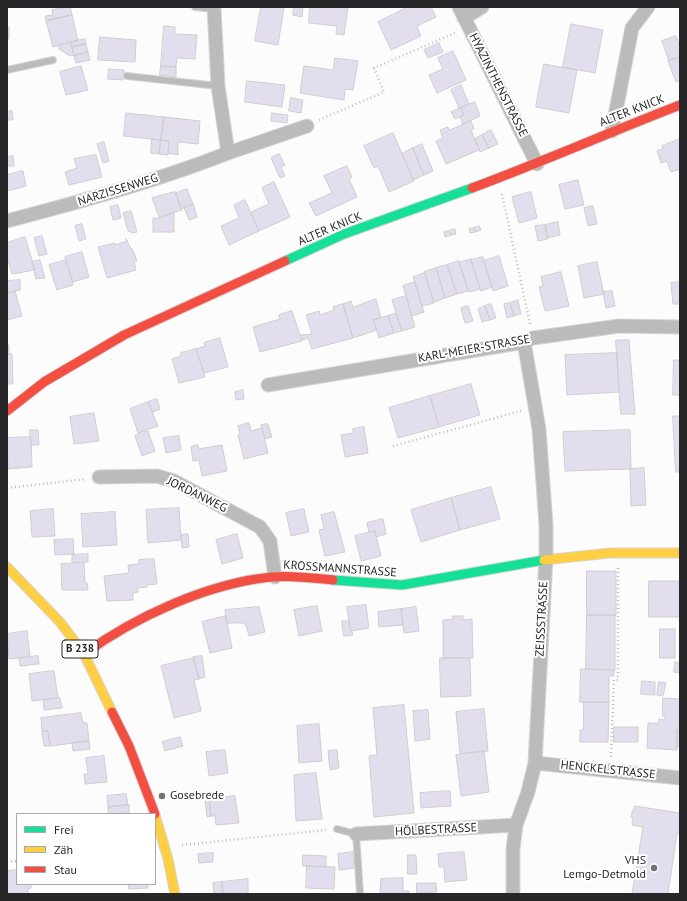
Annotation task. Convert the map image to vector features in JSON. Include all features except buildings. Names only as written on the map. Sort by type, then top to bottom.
[{"type":"street","points":[[464,17],[482,7]]},
{"type":"street","points":[[612,131],[632,28],[648,7]]},
{"type":"street","points":[[214,8],[218,86],[228,153]]},
{"type":"street","name":"HYAZINTHENSTRASSE","points":[[464,17],[537,164]]},
{"type":"street","name":"ALTER KNICK","points":[[7,411],[44,382],[124,334],[344,234],[537,164],[612,131],[680,105]]},
{"type":"street","name":"NARZISSENWEG","points":[[7,221],[102,195],[194,167],[228,153],[307,126]]},
{"type":"street","name":"KARL-MEIER-STRASSE","points":[[268,385],[619,326],[680,326]]},
{"type":"street","name":"ZEISSSTRASSE","points":[[513,894],[513,849],[516,825],[528,792],[535,763],[546,558],[546,525],[539,429],[535,407],[529,340]]},
{"type":"street","name":"JORDANWEG","points":[[99,477],[157,476],[174,481],[260,527],[270,541],[275,577]]},
{"type":"street","name":"KROSSMANNSTRASSE","points":[[84,654],[98,644],[138,621],[183,602],[233,584],[275,577],[380,585],[402,585],[546,558],[644,550],[680,553]]},
{"type":"street","name":"B 238","points":[[7,567],[60,622],[84,654],[129,746],[154,813]]},
{"type":"street","name":"HENCKELSTRASSE","points":[[535,763],[680,778]]},
{"type":"street","name":"B 238","points":[[156,818],[168,859],[175,894]]},
{"type":"street","name":"HÖLBESTRASSE","points":[[356,834],[516,825]]},
{"type":"lane","points":[[195,7],[214,8]]},
{"type":"lane","points":[[7,70],[53,60]]},
{"type":"lane","points":[[127,76],[218,86]]},
{"type":"lane","name":"HÖLBESTRASSE","points":[[337,829],[356,834]]},
{"type":"lane","points":[[356,834],[360,894]]},
{"type":"path","points":[[307,126],[384,92],[374,68],[464,17]]},
{"type":"path","points":[[498,177],[529,340]]},
{"type":"path","points":[[393,446],[535,407]]},
{"type":"path","points":[[7,488],[99,477]]},
{"type":"path","points":[[610,770],[614,680],[618,680],[618,552]]},
{"type":"path","points":[[177,846],[337,829]]},
{"type":"path","points":[[679,894],[680,888]]},
{"type":"traffic: fast","points":[[285,261],[344,234],[472,188]]},
{"type":"traffic: fast","points":[[333,580],[402,585],[544,560]]},
{"type":"traffic: slow","points":[[544,560],[610,553],[680,553]]},
{"type":"traffic: slow","points":[[7,567],[60,622],[84,654],[112,712]]},
{"type":"traffic: slow","points":[[156,818],[168,859],[175,894]]},
{"type":"traffic: jam","points":[[472,188],[680,105]]},
{"type":"traffic: jam","points":[[7,411],[44,382],[124,335],[285,261]]},
{"type":"traffic: jam","points":[[84,654],[104,640],[149,615],[198,594],[223,586],[280,576],[333,580]]},
{"type":"traffic: jam","points":[[112,712],[129,746],[155,813]]},
{"type":"place","name":"Gosebrede","points":[[162,796]]},
{"type":"place","name":"VHS Lemgo-Detmold","points":[[654,868]]}]
